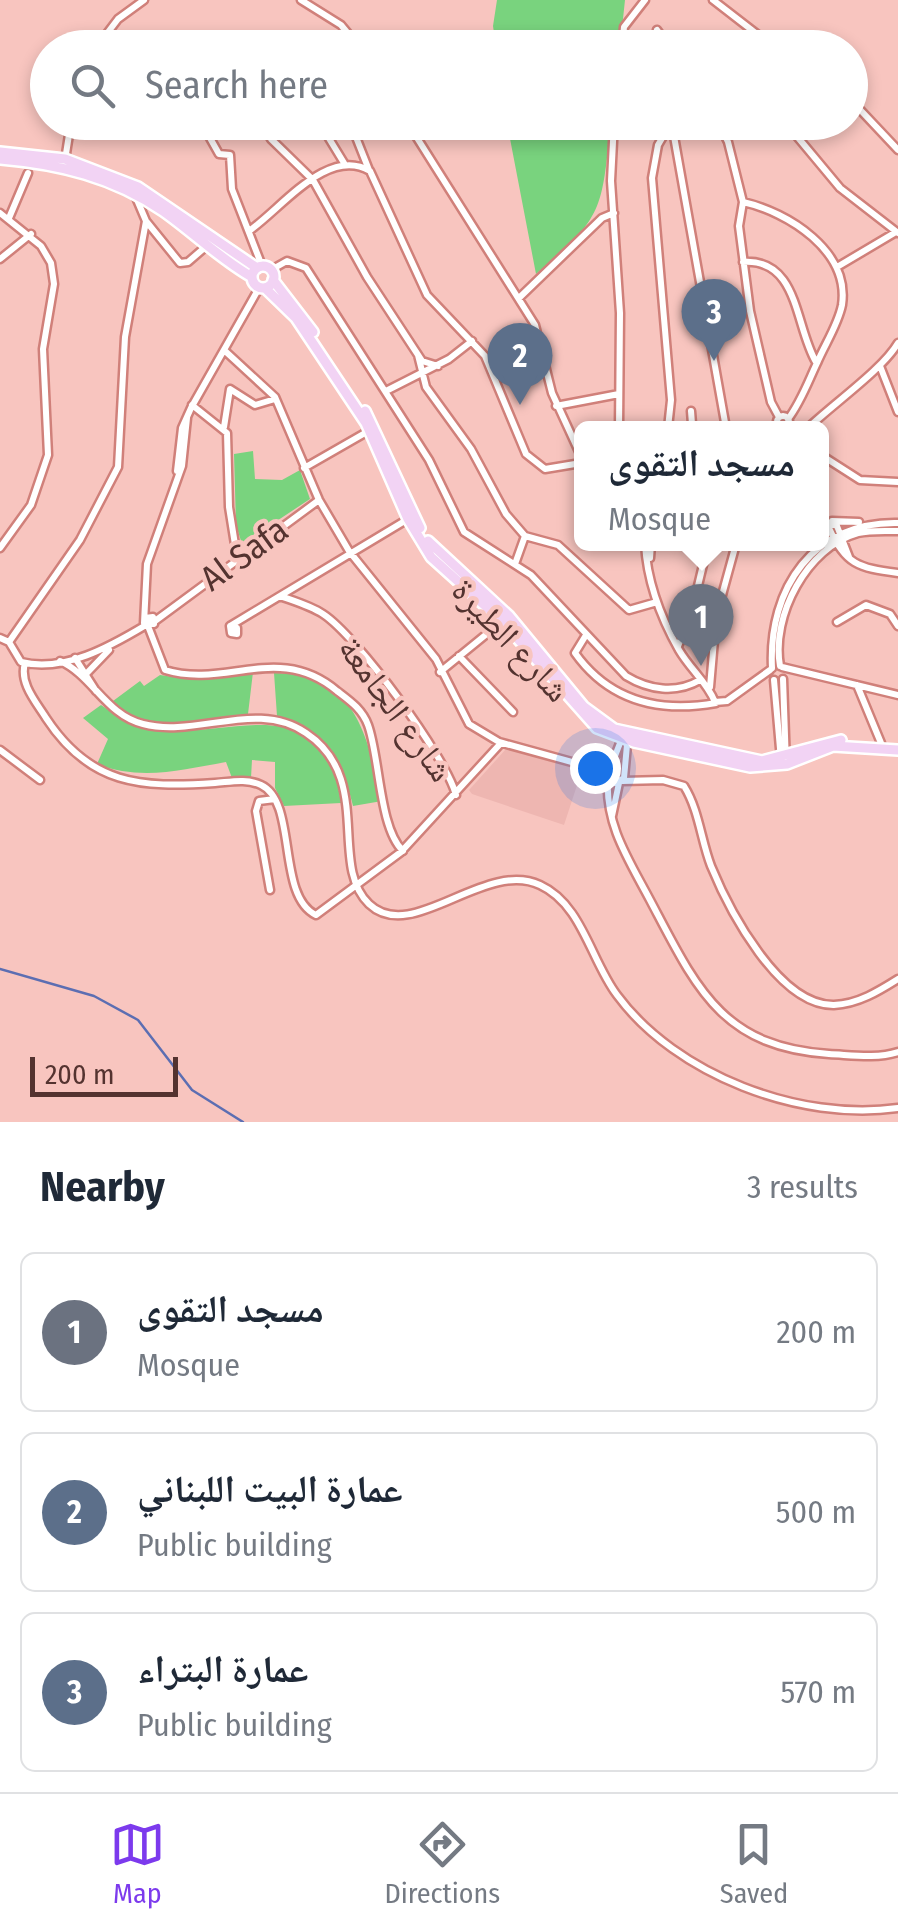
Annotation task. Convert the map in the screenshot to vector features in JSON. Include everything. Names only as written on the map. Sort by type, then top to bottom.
[{"type":"main road","points":[[0,156],[64,162],[138,188],[211,242]]},
{"type":"main road","points":[[64,162],[156,206],[263,277]]},
{"type":"main road","name":"شارع الطيرة","points":[[263,277],[373,428],[410,517],[439,556],[505,619],[584,706],[614,730],[627,738],[755,761],[784,760],[833,746],[898,748]]},
{"type":"main road","name":"شارع الطيرة","points":[[784,760],[836,740],[898,748]]},
{"type":"street","points":[[110,30],[144,0]]},
{"type":"street","points":[[300,0],[346,30]]},
{"type":"street","points":[[624,30],[645,0]]},
{"type":"street","points":[[713,0],[752,30]]},
{"type":"street","points":[[868,119],[898,150]]},
{"type":"street","points":[[64,162],[68,140]]},
{"type":"street","points":[[211,140],[219,154],[230,155],[232,189],[263,277]]},
{"type":"street","points":[[270,140],[314,180],[367,277],[418,355],[426,364],[438,366]]},
{"type":"street","points":[[330,140],[344,164]]},
{"type":"street","points":[[357,140],[427,294],[493,369],[532,462],[553,469],[574,460]]},
{"type":"street","points":[[418,140],[541,339],[556,406],[574,443]]},
{"type":"street","points":[[614,140],[620,313],[618,421]]},
{"type":"street","points":[[660,140],[652,178],[671,400],[669,421]]},
{"type":"street","points":[[674,140],[725,421]]},
{"type":"street","points":[[727,140],[742,202],[739,226],[750,311],[776,421]]},
{"type":"street","points":[[800,140],[840,188],[897,232],[837,267]]},
{"type":"street","points":[[249,231],[333,164],[356,163],[370,171]]},
{"type":"street","points":[[9,218],[28,173]]},
{"type":"street","points":[[134,194],[146,222],[180,262],[188,262],[211,242]]},
{"type":"street","points":[[742,202],[768,209],[799,227],[837,267],[841,310],[791,421]]},
{"type":"street","points":[[9,642],[80,540],[118,468],[126,337],[146,222],[156,206]]},
{"type":"street","points":[[519,298],[602,218],[614,212]]},
{"type":"street","points":[[0,213],[30,234],[51,262],[54,284],[43,348],[48,455],[30,505],[0,548]]},
{"type":"street","points":[[0,260],[30,234]]},
{"type":"street","points":[[403,851],[390,831],[369,727],[354,704],[320,676],[297,668],[171,672],[161,665],[149,621],[145,598],[150,552],[164,523],[178,475],[187,418],[263,277],[287,261],[306,268],[429,460],[464,532],[542,586],[621,672],[638,683],[675,690],[700,680]]},
{"type":"street","points":[[744,262],[763,263],[783,279],[817,363]]},
{"type":"street","points":[[386,391],[438,366],[472,341]]},
{"type":"street","points":[[815,421],[880,366],[898,343]]},
{"type":"street","points":[[224,350],[276,399],[319,500],[349,551],[436,659],[469,724],[501,743],[579,764],[612,766]]},
{"type":"street","points":[[418,355],[421,374],[449,423],[471,449],[492,494],[525,536],[558,546],[630,610],[657,602]]},
{"type":"street","points":[[880,366],[898,412]]},
{"type":"street","points":[[237,557],[224,427],[230,389],[255,404],[276,399]]},
{"type":"street","points":[[556,406],[619,394]]},
{"type":"street","points":[[192,405],[224,427]]},
{"type":"street","points":[[690,411],[692,421]]},
{"type":"street","points":[[304,468],[373,428]]},
{"type":"street","points":[[829,460],[860,480],[898,482]]},
{"type":"street","name":"Al Safa","points":[[122,639],[319,500]]},
{"type":"street","points":[[230,626],[410,517]]},
{"type":"street","points":[[832,521],[837,539]]},
{"type":"street","points":[[829,522],[898,523]]},
{"type":"street","points":[[829,548],[837,539],[870,522]]},
{"type":"street","points":[[829,531],[850,558],[866,568],[898,573]]},
{"type":"street","points":[[837,539],[860,532],[898,531]]},
{"type":"street","points":[[515,564],[525,536]]},
{"type":"street","points":[[648,551],[657,602],[678,647],[700,680],[710,687]]},
{"type":"street","points":[[678,647],[691,615],[706,551]]},
{"type":"street","points":[[716,702],[710,687],[716,618],[734,551]]},
{"type":"street","points":[[784,760],[778,640],[784,612],[805,575],[826,551]]},
{"type":"street","name":"شارع الجامعة","points":[[280,596],[324,614],[346,638],[429,742],[456,795]]},
{"type":"street","points":[[837,622],[866,605],[890,614],[898,626]]},
{"type":"street","points":[[440,672],[505,619]]},
{"type":"street","points":[[586,635],[576,653],[622,696],[672,708],[728,701],[777,673],[802,671],[898,695]]},
{"type":"street","points":[[0,638],[9,642],[25,663],[23,678],[68,750],[98,771],[160,784],[252,782],[276,798],[291,868],[309,912],[323,913],[403,851],[501,743]]},
{"type":"street","points":[[25,663],[60,662],[122,639]]},
{"type":"street","points":[[86,674],[122,639]]},
{"type":"street","points":[[459,656],[513,712]]},
{"type":"street","points":[[75,658],[96,692]]},
{"type":"street","points":[[60,662],[128,719],[154,726],[266,719],[305,732],[332,757],[340,775],[356,888],[373,908],[394,917],[486,884],[538,884],[568,908],[626,1007],[702,1067],[757,1098],[802,1111],[860,1114],[898,1108]]},
{"type":"street","points":[[777,673],[786,740],[784,760]]},
{"type":"street","points":[[857,686],[881,743]]},
{"type":"street","points":[[627,738],[612,766],[606,806],[679,956],[732,1022],[758,1042],[794,1052],[876,1056],[898,1052]]},
{"type":"street","points":[[612,822],[627,738]]},
{"type":"street","points":[[786,740],[802,751]]},
{"type":"street","points":[[0,750],[40,780]]},
{"type":"street","points":[[579,764],[620,782],[675,782],[687,790],[712,868],[764,960],[810,1001],[834,1005],[862,999],[898,979]]},
{"type":"street","points":[[624,769],[647,780]]},
{"type":"street","points":[[270,890],[256,811],[259,801],[276,798]]},
{"type":"shaded area","points":[[506,749],[582,770],[564,825],[472,794],[469,790]]},
{"type":"green space","points":[[497,0],[625,0],[622,30],[494,30]]},
{"type":"green space","points":[[510,140],[609,140],[596,209],[575,238],[536,274]]},
{"type":"green space","points":[[253,451],[255,479],[282,480],[300,470],[310,499],[242,544],[236,525],[234,454]]},
{"type":"green space","points":[[253,672],[248,714],[158,723],[126,712],[113,701],[140,681],[144,686],[160,675],[187,679]]},
{"type":"green space","points":[[274,673],[302,676],[324,684],[341,697],[363,732],[382,801],[353,806],[343,776],[328,750],[306,730],[277,716]]},
{"type":"green space","points":[[101,705],[129,723],[149,729],[179,731],[268,725],[293,729],[315,742],[331,765],[341,803],[284,806],[275,788],[275,762],[252,760],[251,778],[232,778],[226,762],[145,773],[97,764],[108,739],[83,718]]},
{"type":"waterway","points":[[0,969],[94,996],[138,1020],[192,1090],[243,1122]]},
{"type":"place","name":"عمارة البتراء","points":[[714,361]]},
{"type":"place","name":"عمارة البيت اللبناني","points":[[520,405]]},
{"type":"place","name":"مسجد التقوى","points":[[701,666]]}]
